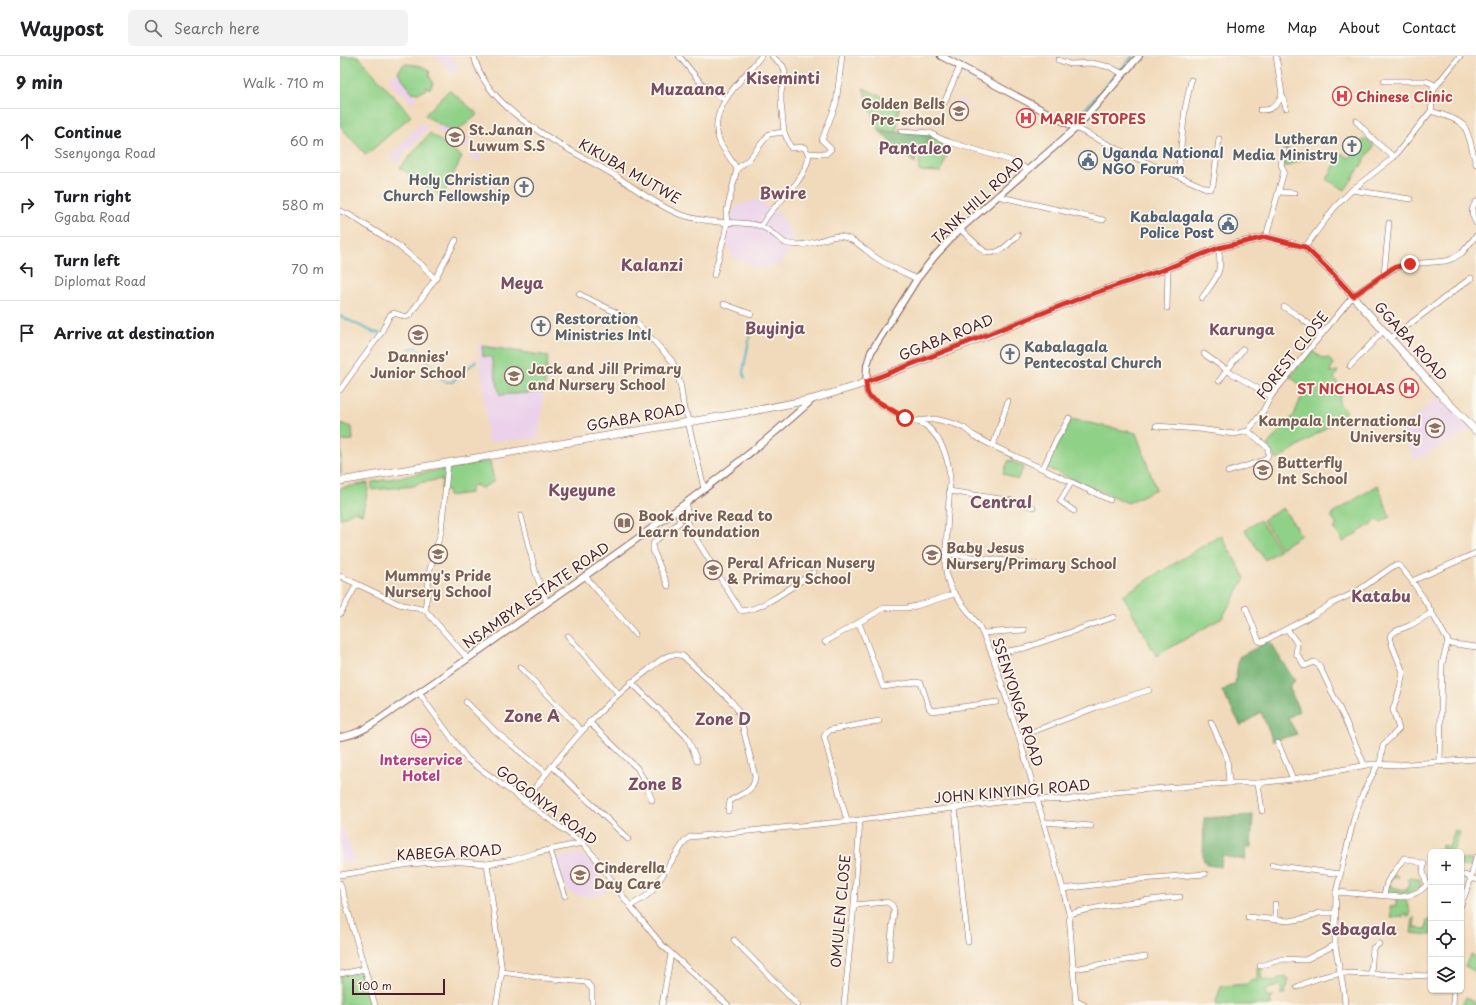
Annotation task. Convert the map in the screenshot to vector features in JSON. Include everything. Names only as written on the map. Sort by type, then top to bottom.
[{"type":"main road","name":"GGABA ROAD","points":[[340,481],[748,412],[813,399],[866,382],[1086,296],[1168,268],[1218,248],[1266,237],[1305,247],[1332,273],[1440,394],[1475,429]]},
{"type":"street","name":"KIKUBA MUTWE","points":[[474,56],[481,77],[496,98],[553,140],[660,205],[688,216],[760,226],[785,243],[790,244],[800,245],[814,243],[832,236],[845,237],[856,242],[880,261],[917,279]]},
{"type":"street","points":[[679,56],[700,83],[725,100]]},
{"type":"street","points":[[737,168],[721,143],[717,132],[718,119],[725,100],[761,56]]},
{"type":"street","points":[[760,226],[795,185],[808,162],[808,153],[804,147],[791,148],[784,132],[781,93],[786,72],[772,56]]},
{"type":"street","points":[[808,153],[826,154],[831,149],[822,140],[836,104],[842,56]]},
{"type":"street","name":"TANK HILL ROAD","points":[[866,382],[867,365],[871,352],[917,279],[935,256],[960,229],[1076,128],[1139,56]]},
{"type":"street","points":[[1276,56],[1282,94],[1286,108]]},
{"type":"street","points":[[1434,89],[1460,56]]},
{"type":"street","points":[[945,57],[1127,154],[1206,188],[1210,188],[1213,185],[1219,138]]},
{"type":"street","points":[[1058,60],[1070,64],[1092,63],[1110,67],[1123,74]]},
{"type":"street","points":[[944,103],[960,66]]},
{"type":"street","points":[[1178,176],[1186,102],[1191,80]]},
{"type":"street","points":[[1305,247],[1335,207],[1352,190],[1394,157],[1431,111],[1434,89],[1433,84],[1426,81],[1384,81]]},
{"type":"street","points":[[1260,110],[1266,110],[1277,104],[1281,100],[1282,94]]},
{"type":"street","points":[[1431,111],[1450,117],[1464,125],[1476,164]]},
{"type":"street","points":[[1356,121],[1376,142],[1394,157]]},
{"type":"street","points":[[901,131],[931,133],[936,137],[949,142],[1016,162],[1028,170]]},
{"type":"street","points":[[714,276],[727,222],[726,214],[737,168],[749,159],[769,134],[784,132]]},
{"type":"street","points":[[1266,237],[1284,171],[1281,165],[1284,150]]},
{"type":"street","points":[[1352,190],[1410,199]]},
{"type":"street","points":[[1279,192],[1294,193]]},
{"type":"street","points":[[997,196],[1103,220]]},
{"type":"street","points":[[1476,202],[1472,213],[1476,223]]},
{"type":"street","points":[[340,211],[396,244],[421,264],[435,279]]},
{"type":"street","points":[[1384,274],[1388,223]]},
{"type":"street","points":[[960,229],[985,252],[990,253],[998,253],[1018,235]]},
{"type":"street","name":"FOREST CLOSE","points":[[1248,431],[1262,414],[1272,396],[1353,296],[1393,268],[1410,264],[1446,261],[1462,253],[1476,236]]},
{"type":"street","points":[[340,390],[381,333],[390,315],[394,313],[406,317],[410,315],[435,279],[456,240]]},
{"type":"street","points":[[1202,298],[1217,276],[1220,268],[1221,261],[1218,248]]},
{"type":"street","points":[[1167,308],[1168,268]]},
{"type":"street","points":[[1391,338],[1471,278]]},
{"type":"street","points":[[579,294],[637,323],[672,361],[676,369],[681,388],[684,410],[689,421],[704,488]]},
{"type":"street","points":[[724,304],[751,314]]},
{"type":"street","points":[[1284,307],[1322,334]]},
{"type":"street","points":[[1350,366],[1384,330]]},
{"type":"street","points":[[1219,381],[1244,349]]},
{"type":"street","points":[[1204,354],[1227,371],[1272,396]]},
{"type":"street","name":"SSENYONGA ROAD","points":[[866,382],[867,392],[870,397],[905,418],[916,421],[929,429],[943,449],[950,471],[946,554],[947,578],[954,594],[983,633],[1008,700],[1069,914],[1076,1003]]},
{"type":"street","name":"NSAMBYA ESTATE ROAD","points":[[340,737],[366,728],[468,659],[585,576],[677,510],[782,426],[813,399]]},
{"type":"street","points":[[993,446],[1008,401]]},
{"type":"street","points":[[1042,468],[1069,418]]},
{"type":"street","points":[[916,421],[935,419],[955,424],[993,446],[1110,500]]},
{"type":"street","points":[[1156,426],[1199,429],[1234,434],[1248,431],[1268,448],[1268,456],[1264,460],[1228,472]]},
{"type":"street","points":[[424,610],[430,569],[440,532],[448,463]]},
{"type":"street","points":[[1071,483],[1060,501],[1074,511]]},
{"type":"street","points":[[949,490],[1013,501],[1033,507]]},
{"type":"street","points":[[687,502],[686,520],[690,529],[740,610],[749,611],[771,600],[814,572]]},
{"type":"street","points":[[668,586],[653,550],[653,544],[656,540],[680,522],[677,510]]},
{"type":"street","points":[[521,516],[536,574],[547,602]]},
{"type":"street","points":[[1412,581],[1476,553]]},
{"type":"street","points":[[946,554],[1039,565]]},
{"type":"street","points":[[1246,608],[1260,642],[1356,592],[1397,565],[1400,566],[1424,599],[1448,643],[1442,664],[1440,762]]},
{"type":"street","points":[[340,576],[399,604],[424,610],[468,659]]},
{"type":"street","points":[[585,576],[635,634]]},
{"type":"street","points":[[340,614],[357,584]]},
{"type":"street","points":[[825,642],[884,608],[907,608],[954,594]]},
{"type":"street","points":[[1345,1005],[1341,972],[1335,945],[1336,892],[1355,814],[1363,793],[1379,764],[1384,745],[1399,729],[1393,710],[1403,672],[1390,636],[1396,631],[1411,625],[1431,613]]},
{"type":"street","points":[[992,654],[1032,646],[1114,617]]},
{"type":"street","points":[[859,623],[883,687],[916,682],[921,683],[929,708],[932,711],[1008,700]]},
{"type":"street","points":[[1287,629],[1297,643],[1296,653],[1304,666],[1314,662],[1319,665],[1364,764]]},
{"type":"street","points":[[983,633],[1024,630]]},
{"type":"street","points":[[568,636],[618,693]]},
{"type":"street","points":[[1448,643],[1476,647]]},
{"type":"street","points":[[524,802],[582,730],[618,693],[665,657],[675,654],[683,656],[730,700],[736,707],[740,716],[755,781],[747,792],[730,801],[728,811]]},
{"type":"street","points":[[520,667],[582,730]]},
{"type":"street","points":[[631,682],[686,736],[697,761]]},
{"type":"street","points":[[1019,737],[1097,707],[1149,690]]},
{"type":"street","name":"GOGONYA ROAD","points":[[419,693],[455,745],[467,759],[582,843],[603,867],[630,906],[671,954],[728,1005]]},
{"type":"street","points":[[466,702],[495,731],[546,773]]},
{"type":"street","points":[[847,821],[824,736],[830,730],[880,721]]},
{"type":"street","points":[[589,722],[637,768],[644,780],[652,800]]},
{"type":"street","points":[[1211,722],[1227,758],[1229,783]]},
{"type":"street","points":[[1278,742],[1293,779]]},
{"type":"street","name":"JOHN KINYINGI ROAD","points":[[630,906],[646,897],[652,891],[685,841],[690,837],[860,820],[955,807],[1037,799],[1066,800],[1113,792],[1229,783],[1258,783],[1293,779],[1364,764],[1397,765],[1476,758]]},
{"type":"street","points":[[552,766],[628,839]]},
{"type":"street","points":[[1258,783],[1262,811]]},
{"type":"street","points":[[955,807],[962,893],[968,942]]},
{"type":"street","name":"OMULEN CLOSE","points":[[844,1005],[854,905],[860,820]]},
{"type":"street","points":[[1044,822],[1091,826]]},
{"type":"street","name":"KABEGA ROAD","points":[[340,876],[410,864],[450,861],[487,864],[512,860],[582,843]]},
{"type":"street","points":[[550,850],[565,896]]},
{"type":"street","points":[[1464,898],[1473,879],[1476,857]]},
{"type":"street","points":[[1384,895],[1387,882],[1404,858],[1424,864],[1423,871],[1428,883]]},
{"type":"street","points":[[487,864],[502,972],[496,1005]]},
{"type":"street","points":[[1272,865],[1340,874]]},
{"type":"street","points":[[1063,889],[1141,879],[1205,874]]},
{"type":"street","points":[[340,883],[366,969],[375,1005]]},
{"type":"street","points":[[1336,892],[1406,896],[1421,891],[1428,886]]},
{"type":"street","points":[[1069,914],[1134,901],[1180,897]]},
{"type":"street","points":[[854,905],[887,902],[892,905],[894,910],[889,960]]},
{"type":"street","points":[[1275,904],[1275,919]]},
{"type":"street","points":[[1248,917],[1289,921],[1306,918],[1319,913],[1335,913]]},
{"type":"street","points":[[734,940],[798,1005]]},
{"type":"street","points":[[1372,974],[1373,948],[1379,944]]},
{"type":"street","points":[[1260,966],[1283,959],[1305,960],[1335,945]]},
{"type":"street","points":[[662,1005],[671,954]]},
{"type":"street","points":[[1073,969],[1145,957]]},
{"type":"street","points":[[340,974],[366,969]]},
{"type":"street","points":[[502,972],[586,982],[592,989],[592,1005]]},
{"type":"street","points":[[1297,987],[1312,980],[1341,972],[1428,976]]},
{"type":"street","points":[[1453,1005],[1454,993]]},
{"type":"street","points":[[1076,1003],[1084,1005]]},
{"type":"shaded area","points":[[436,56],[449,56],[461,68],[454,75]]},
{"type":"shaded area","points":[[398,72],[417,99],[411,103],[402,92],[399,93],[388,79]]},
{"type":"shaded area","name":"Golden Bells Pre-school","points":[[960,99],[967,102],[961,117],[954,114],[956,107],[954,106]]},
{"type":"shaded area","points":[[421,122],[427,128],[397,163],[390,158]]},
{"type":"shaded area","name":"St.Janan Luwum S.S","points":[[440,123],[470,142],[464,150],[436,129]]},
{"type":"shaded area","points":[[473,149],[483,157],[479,162],[469,155]]},
{"type":"shaded area","points":[[757,199],[782,216],[794,239],[783,262],[760,269],[732,257],[722,230],[737,206]]},
{"type":"shaded area","name":"Jack and Jill Primary and Nursery School","points":[[478,343],[549,356],[538,438],[488,442]]},
{"type":"shaded area","name":"Kampala International University","points":[[1440,394],[1473,429],[1415,460],[1398,426],[1409,422],[1420,414]]},
{"type":"shaded area","name":"Baby Jesus Nursery/Primary School","points":[[927,550],[941,552],[937,564],[924,558]]},
{"type":"shaded area","points":[[343,830],[356,860],[340,863],[340,831]]},
{"type":"shaded area","name":"Cinderella Day Care","points":[[580,854],[590,861],[603,879],[608,891],[591,897],[568,892],[558,870],[556,859]]},
{"type":"green space","points":[[340,56],[358,56],[411,116],[366,155],[340,126]]},
{"type":"green space","points":[[404,64],[421,66],[427,69],[430,72],[429,75],[433,83],[430,89],[426,87],[425,90],[418,93],[412,92],[398,72]]},
{"type":"green space","points":[[863,88],[899,104],[897,129],[892,132],[878,129]]},
{"type":"green space","points":[[449,90],[478,114],[456,132],[453,130],[452,132],[425,115]]},
{"type":"green space","points":[[879,131],[891,133],[898,131],[930,133],[932,136],[916,154],[915,164]]},
{"type":"green space","points":[[430,133],[462,157],[442,197],[400,168]]},
{"type":"green space","points":[[933,137],[951,143],[941,172],[919,171],[920,149]]},
{"type":"green space","points":[[1365,138],[1374,146],[1345,190],[1327,180],[1341,153],[1350,158]]},
{"type":"green space","points":[[1286,149],[1289,149],[1292,155],[1296,157],[1304,153],[1306,158],[1288,166],[1283,166]]},
{"type":"green space","points":[[482,346],[548,356],[544,392],[500,395],[491,357],[483,356]]},
{"type":"green space","points":[[1312,351],[1324,359],[1329,358],[1333,364],[1330,372],[1338,371],[1334,379],[1339,384],[1337,389],[1341,395],[1339,403],[1347,411],[1330,425],[1277,460],[1267,445],[1294,415],[1305,388],[1290,377]]},
{"type":"green space","points":[[1071,419],[1136,433],[1156,489],[1128,503],[1047,468]]},
{"type":"green space","points":[[340,423],[352,427],[353,440],[341,441],[341,474],[340,474]]},
{"type":"green space","points":[[1009,460],[1024,467],[1017,480],[1003,473]]},
{"type":"green space","points":[[490,461],[494,481],[482,488],[478,487],[477,485],[472,486],[470,493],[448,496],[448,491],[441,489],[442,479],[419,483],[414,486],[372,490],[372,482]]},
{"type":"green space","points":[[368,483],[368,490],[362,514],[355,511],[340,519],[340,488]]},
{"type":"green space","points":[[1378,485],[1390,517],[1380,523],[1378,520],[1343,542],[1334,528],[1337,526],[1332,514]]},
{"type":"green space","points":[[1283,508],[1301,535],[1281,548],[1263,520]]},
{"type":"green space","points":[[1260,520],[1280,550],[1265,560],[1245,530]]},
{"type":"green space","points":[[1221,535],[1245,578],[1222,618],[1156,656],[1123,595]]},
{"type":"green space","points":[[1269,641],[1295,681],[1289,686],[1299,711],[1288,718],[1297,734],[1273,741],[1261,712],[1241,726],[1222,691],[1235,683],[1239,657]]},
{"type":"green space","points":[[1253,815],[1251,847],[1247,847],[1245,860],[1222,856],[1221,867],[1207,865],[1207,862],[1204,861],[1203,858],[1204,818]]},
{"type":"green space","points":[[1455,830],[1460,832],[1454,849],[1441,849],[1442,845],[1449,847]]},
{"type":"green space","points":[[1464,859],[1472,860],[1472,867],[1464,866]]},
{"type":"green space","points":[[1395,874],[1399,877],[1391,879],[1390,886],[1406,891],[1409,882],[1407,880],[1411,877],[1418,880],[1419,878],[1422,886],[1407,894],[1387,893],[1388,881]]},
{"type":"green space","points":[[1396,900],[1407,900],[1410,916],[1407,917],[1407,914],[1403,914],[1403,917],[1391,918],[1390,907],[1396,906]]},
{"type":"green space","points":[[1413,918],[1415,918],[1414,928],[1426,929],[1428,920],[1428,935],[1411,933]]},
{"type":"green space","points":[[1471,954],[1476,957],[1476,972],[1465,966]]},
{"type":"green space","points":[[1260,967],[1263,971],[1261,973],[1262,979],[1272,981],[1286,976],[1289,979],[1285,994],[1280,994],[1282,991],[1280,985],[1265,990],[1267,998],[1273,996],[1270,1001],[1272,1005],[1215,1005],[1221,986],[1248,984],[1250,981],[1257,980],[1257,968]]},
{"type":"green space","points":[[362,971],[371,1005],[340,1005],[340,976]]},
{"type":"green space","points":[[1466,997],[1476,1003],[1476,1005],[1462,1005]]},
{"type":"waterway","points":[[1074,121],[1133,56]]},
{"type":"waterway","points":[[340,316],[373,332],[380,333]]},
{"type":"waterway","points":[[745,378],[743,372],[750,335]]},
{"type":"waterway","points":[[409,349],[416,347],[427,359],[432,370],[445,382],[452,382],[476,361]]},
{"type":"place","name":"Chinese Clinic","points":[[1342,96]]},
{"type":"place","name":"Golden Bells Pre-school","points":[[959,111]]},
{"type":"place","name":"MARIE STOPES","points":[[1026,118]]},
{"type":"place","name":"St.Janan Luwum S.S","points":[[455,137]]},
{"type":"place","name":"Lutheran Media Ministry","points":[[1352,146]]},
{"type":"place","name":"Uganda National NGO Forum","points":[[1088,160]]},
{"type":"place","name":"Holy Christian Church Fellowship","points":[[524,187]]},
{"type":"place","name":"Kabalagala Police Post","points":[[1228,224]]},
{"type":"place","name":"Restoration Ministries Intl","points":[[541,326]]},
{"type":"place","name":"Dannies' Junior School","points":[[418,335]]},
{"type":"place","name":"Kabalagala Pentecostal Church","points":[[1010,354]]},
{"type":"place","name":"Jack and Jill Primary and Nursery School","points":[[514,376]]},
{"type":"place","name":"ST NICHOLAS","points":[[1409,388]]},
{"type":"place","name":"Kampala International University","points":[[1435,428]]},
{"type":"place","name":"Butterfly Int School","points":[[1263,470]]},
{"type":"place","name":"Book drive Read to Learn foundation","points":[[624,523]]},
{"type":"place","name":"Mummy's Pride Nursery School","points":[[438,554]]},
{"type":"place","name":"Baby Jesus Nursery/Primary School","points":[[932,555]]},
{"type":"place","name":"Peral African Nusery & Primary School","points":[[713,570]]},
{"type":"place","name":"Interservice Hotel","points":[[421,738]]},
{"type":"place","name":"Cinderella Day Care","points":[[580,875]]},
{"type":"district","name":"Kiseminti","points":[[783,77]]},
{"type":"district","name":"Muzaana","points":[[688,88]]},
{"type":"district","name":"Pantaleo","points":[[915,147]]},
{"type":"district","name":"Bwire","points":[[783,192]]},
{"type":"district","name":"Kalanzi","points":[[652,264]]},
{"type":"district","name":"Meya","points":[[522,282]]},
{"type":"district","name":"Buyinja","points":[[775,327]]},
{"type":"district","name":"Karunga","points":[[1242,328]]},
{"type":"district","name":"Kyeyune","points":[[582,489]]},
{"type":"district","name":"Central","points":[[1001,501]]},
{"type":"district","name":"Katabu","points":[[1381,595]]},
{"type":"district","name":"Zone A","points":[[532,715]]},
{"type":"district","name":"Zone D","points":[[723,718]]},
{"type":"district","name":"Zone B","points":[[655,783]]},
{"type":"district","name":"Sebagala","points":[[1359,928]]},
{"type":"route","points":[[905,418],[870,397],[866,389],[866,382],[1086,296],[1168,268],[1218,248],[1266,237],[1305,247],[1353,296],[1393,268],[1410,264]]}]
